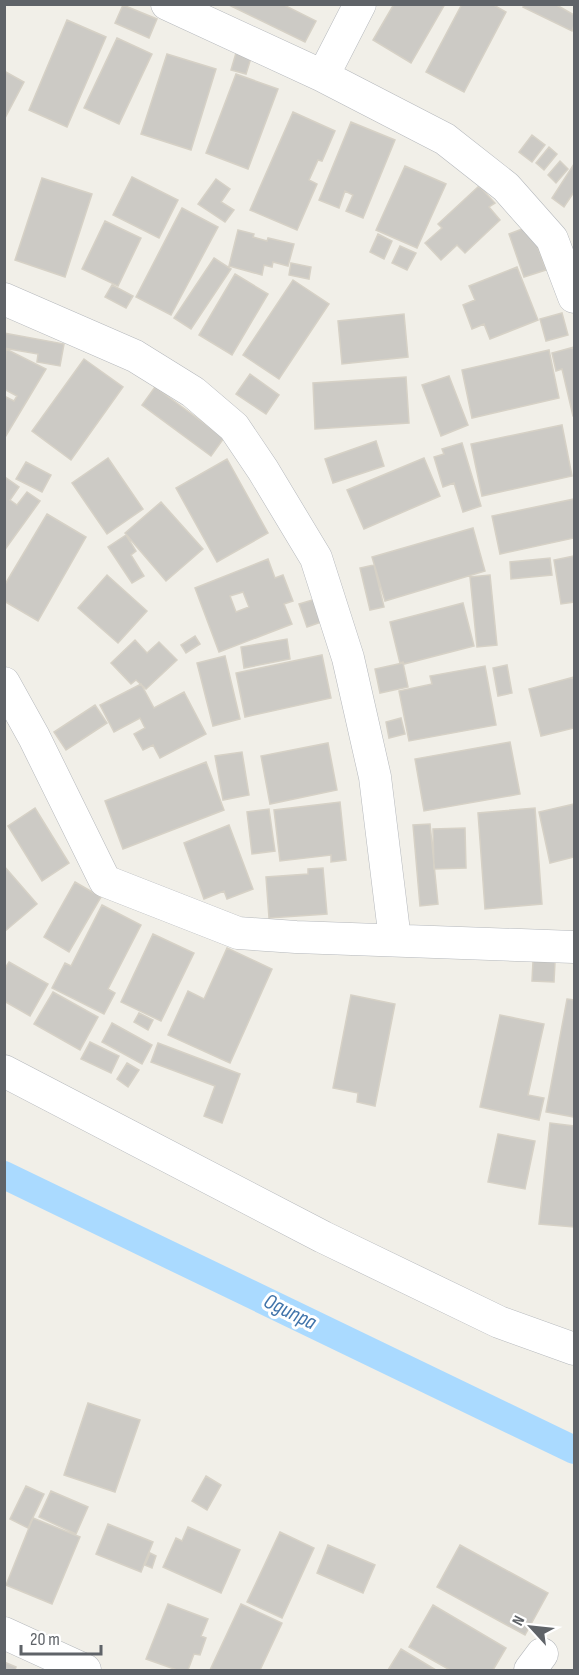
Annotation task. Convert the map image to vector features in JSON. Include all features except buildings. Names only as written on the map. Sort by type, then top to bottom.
[{"type":"street","points":[[166,4],[323,76],[445,139],[506,187],[552,240],[574,297]]},
{"type":"street","points":[[323,76],[360,4]]},
{"type":"street","points":[[4,299],[135,356],[193,392],[234,427],[263,470],[316,558],[348,658],[375,777],[395,940]]},
{"type":"street","points":[[4,683],[39,747],[105,881],[238,933],[574,947]]},
{"type":"street","points":[[4,1071],[323,1237],[499,1322],[574,1349]]},
{"type":"street","points":[[4,1633],[72,1668]]},
{"type":"waterway","name":"Ogunpa","points":[[4,1175],[574,1450]]}]
